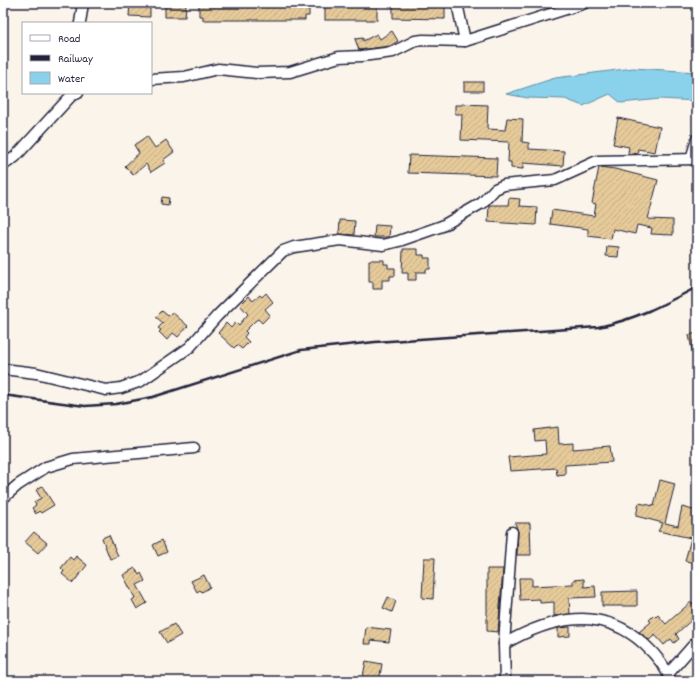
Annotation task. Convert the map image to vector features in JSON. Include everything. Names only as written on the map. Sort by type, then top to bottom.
[{"type":"street","points":[[80,22],[83,3]]},
{"type":"street","points":[[457,3],[465,41]]},
{"type":"street","points":[[152,79],[184,77],[218,69],[257,73],[290,72],[339,57],[393,52],[415,41],[465,41],[586,3]]},
{"type":"street","points":[[3,165],[15,157],[73,94]]},
{"type":"street","points":[[3,369],[36,373],[106,390],[121,388],[140,381],[190,347],[217,316],[283,251],[294,247],[340,240],[383,245],[400,241],[442,226],[482,202],[495,189],[504,185],[555,180],[597,161],[694,159],[697,139]]},
{"type":"street","points":[[3,498],[18,485],[46,467],[74,458],[194,448]]},
{"type":"street","points":[[505,681],[504,644],[512,532]]},
{"type":"street","points":[[504,644],[522,634],[544,626],[584,618],[610,622],[633,634],[653,651],[670,677],[697,641]]},
{"type":"water","points":[[633,68],[697,72],[697,101],[660,99],[621,103],[610,94],[583,106],[565,99],[528,98],[506,94],[555,78]]},
{"type":"building","points":[[130,3],[150,3],[150,17],[129,16]]},
{"type":"building","points":[[165,3],[186,4],[185,17],[165,17]]},
{"type":"building","points":[[199,3],[309,3],[309,16],[305,16],[305,20],[203,20],[203,16],[199,16]]},
{"type":"building","points":[[325,3],[377,3],[377,20],[325,20]]},
{"type":"building","points":[[393,3],[445,3],[445,19],[393,18]]},
{"type":"building","points":[[392,31],[398,41],[390,46],[359,50],[355,39],[363,38],[363,41],[377,34],[380,39]]},
{"type":"building","points":[[464,82],[483,82],[483,91],[464,91]]},
{"type":"building","points":[[455,105],[488,105],[487,129],[505,130],[507,118],[523,119],[522,142],[529,143],[529,149],[564,151],[563,166],[523,163],[523,169],[511,168],[511,162],[508,162],[509,142],[461,140],[462,114],[455,114]]},
{"type":"building","points":[[618,118],[660,127],[655,152],[638,149],[637,154],[628,152],[629,147],[613,144]]},
{"type":"building","points":[[147,136],[155,148],[166,140],[174,152],[163,160],[165,163],[151,172],[146,164],[133,175],[125,166],[139,153],[134,145]]},
{"type":"building","points":[[409,155],[497,158],[496,176],[408,173]]},
{"type":"building","points":[[599,167],[615,169],[658,180],[648,219],[673,220],[673,235],[651,234],[652,228],[637,225],[635,234],[613,229],[611,239],[588,236],[588,229],[550,224],[552,210],[594,216],[596,204],[592,203]]},
{"type":"building","points":[[162,197],[169,198],[168,205],[161,204]]},
{"type":"building","points":[[509,198],[520,199],[519,206],[537,207],[536,225],[488,222],[489,205],[508,205]]},
{"type":"building","points":[[340,220],[355,221],[354,235],[339,234]]},
{"type":"building","points":[[375,225],[390,226],[389,237],[374,237]]},
{"type":"building","points":[[607,246],[619,247],[618,257],[606,256]]},
{"type":"building","points":[[403,249],[418,249],[418,255],[424,255],[424,258],[430,258],[430,269],[426,269],[426,272],[416,272],[416,280],[408,280],[408,273],[402,273]]},
{"type":"building","points":[[369,260],[384,260],[384,264],[388,264],[388,268],[395,268],[395,276],[390,276],[390,280],[382,280],[382,289],[373,289],[373,282],[369,282]]},
{"type":"building","points":[[266,293],[273,302],[265,309],[270,315],[262,323],[258,319],[245,331],[247,333],[244,337],[249,342],[242,349],[237,345],[234,348],[218,333],[226,323],[231,328],[236,322],[239,325],[248,314],[240,305],[249,296],[253,301],[260,295],[262,297]]},
{"type":"building","points":[[162,311],[168,316],[172,312],[188,326],[178,337],[173,333],[167,340],[159,332],[161,330],[158,328],[163,323],[156,317]]},
{"type":"building","points":[[697,333],[697,360],[694,360],[689,335]]},
{"type":"building","points":[[558,427],[559,444],[573,443],[573,449],[610,446],[612,462],[565,465],[565,474],[557,475],[556,468],[510,471],[508,457],[546,454],[545,440],[535,441],[534,430]]},
{"type":"building","points":[[660,480],[675,484],[665,523],[678,526],[682,507],[697,511],[697,563],[685,561],[691,538],[658,531],[663,523],[636,516],[639,503],[654,506]]},
{"type":"building","points":[[42,486],[54,505],[41,513],[39,511],[36,514],[32,508],[36,505],[34,502],[41,498],[36,490]]},
{"type":"building","points":[[515,523],[530,523],[531,555],[517,555],[518,532]]},
{"type":"building","points":[[34,532],[47,543],[38,553],[25,542]]},
{"type":"building","points":[[109,535],[118,556],[110,559],[102,538]]},
{"type":"building","points":[[162,540],[167,552],[158,556],[153,545]]},
{"type":"building","points":[[76,556],[87,565],[73,583],[62,574],[64,571],[61,568],[70,557],[73,560]]},
{"type":"building","points":[[424,558],[435,558],[433,599],[422,598]]},
{"type":"building","points":[[135,568],[139,575],[141,573],[145,581],[137,585],[147,603],[137,609],[132,600],[135,598],[123,575]]},
{"type":"building","points":[[487,569],[503,569],[498,632],[487,631]]},
{"type":"building","points":[[204,575],[210,587],[202,592],[200,590],[197,592],[191,581]]},
{"type":"building","points":[[519,578],[532,578],[532,586],[573,584],[573,580],[584,579],[584,587],[595,586],[596,597],[569,598],[570,614],[554,616],[554,602],[540,603],[540,599],[520,600]]},
{"type":"building","points":[[637,591],[637,606],[602,606],[602,592]]},
{"type":"building","points":[[388,597],[396,601],[392,612],[383,608]]},
{"type":"building","points":[[691,602],[697,609],[697,615],[676,634],[679,639],[674,643],[671,639],[664,645],[655,635],[649,640],[639,632],[651,622],[649,620],[654,615],[656,617],[658,615],[666,624]]},
{"type":"building","points":[[174,624],[181,635],[167,643],[160,632]]},
{"type":"building","points":[[366,627],[391,630],[389,642],[371,640],[371,644],[364,644]]},
{"type":"building","points":[[570,627],[570,636],[558,637],[558,628]]},
{"type":"building","points":[[366,661],[382,664],[379,681],[362,681]]},
{"type":"railway","points":[[3,395],[85,406],[116,404],[153,397],[301,350],[375,342],[598,327],[637,316],[697,287]]}]
